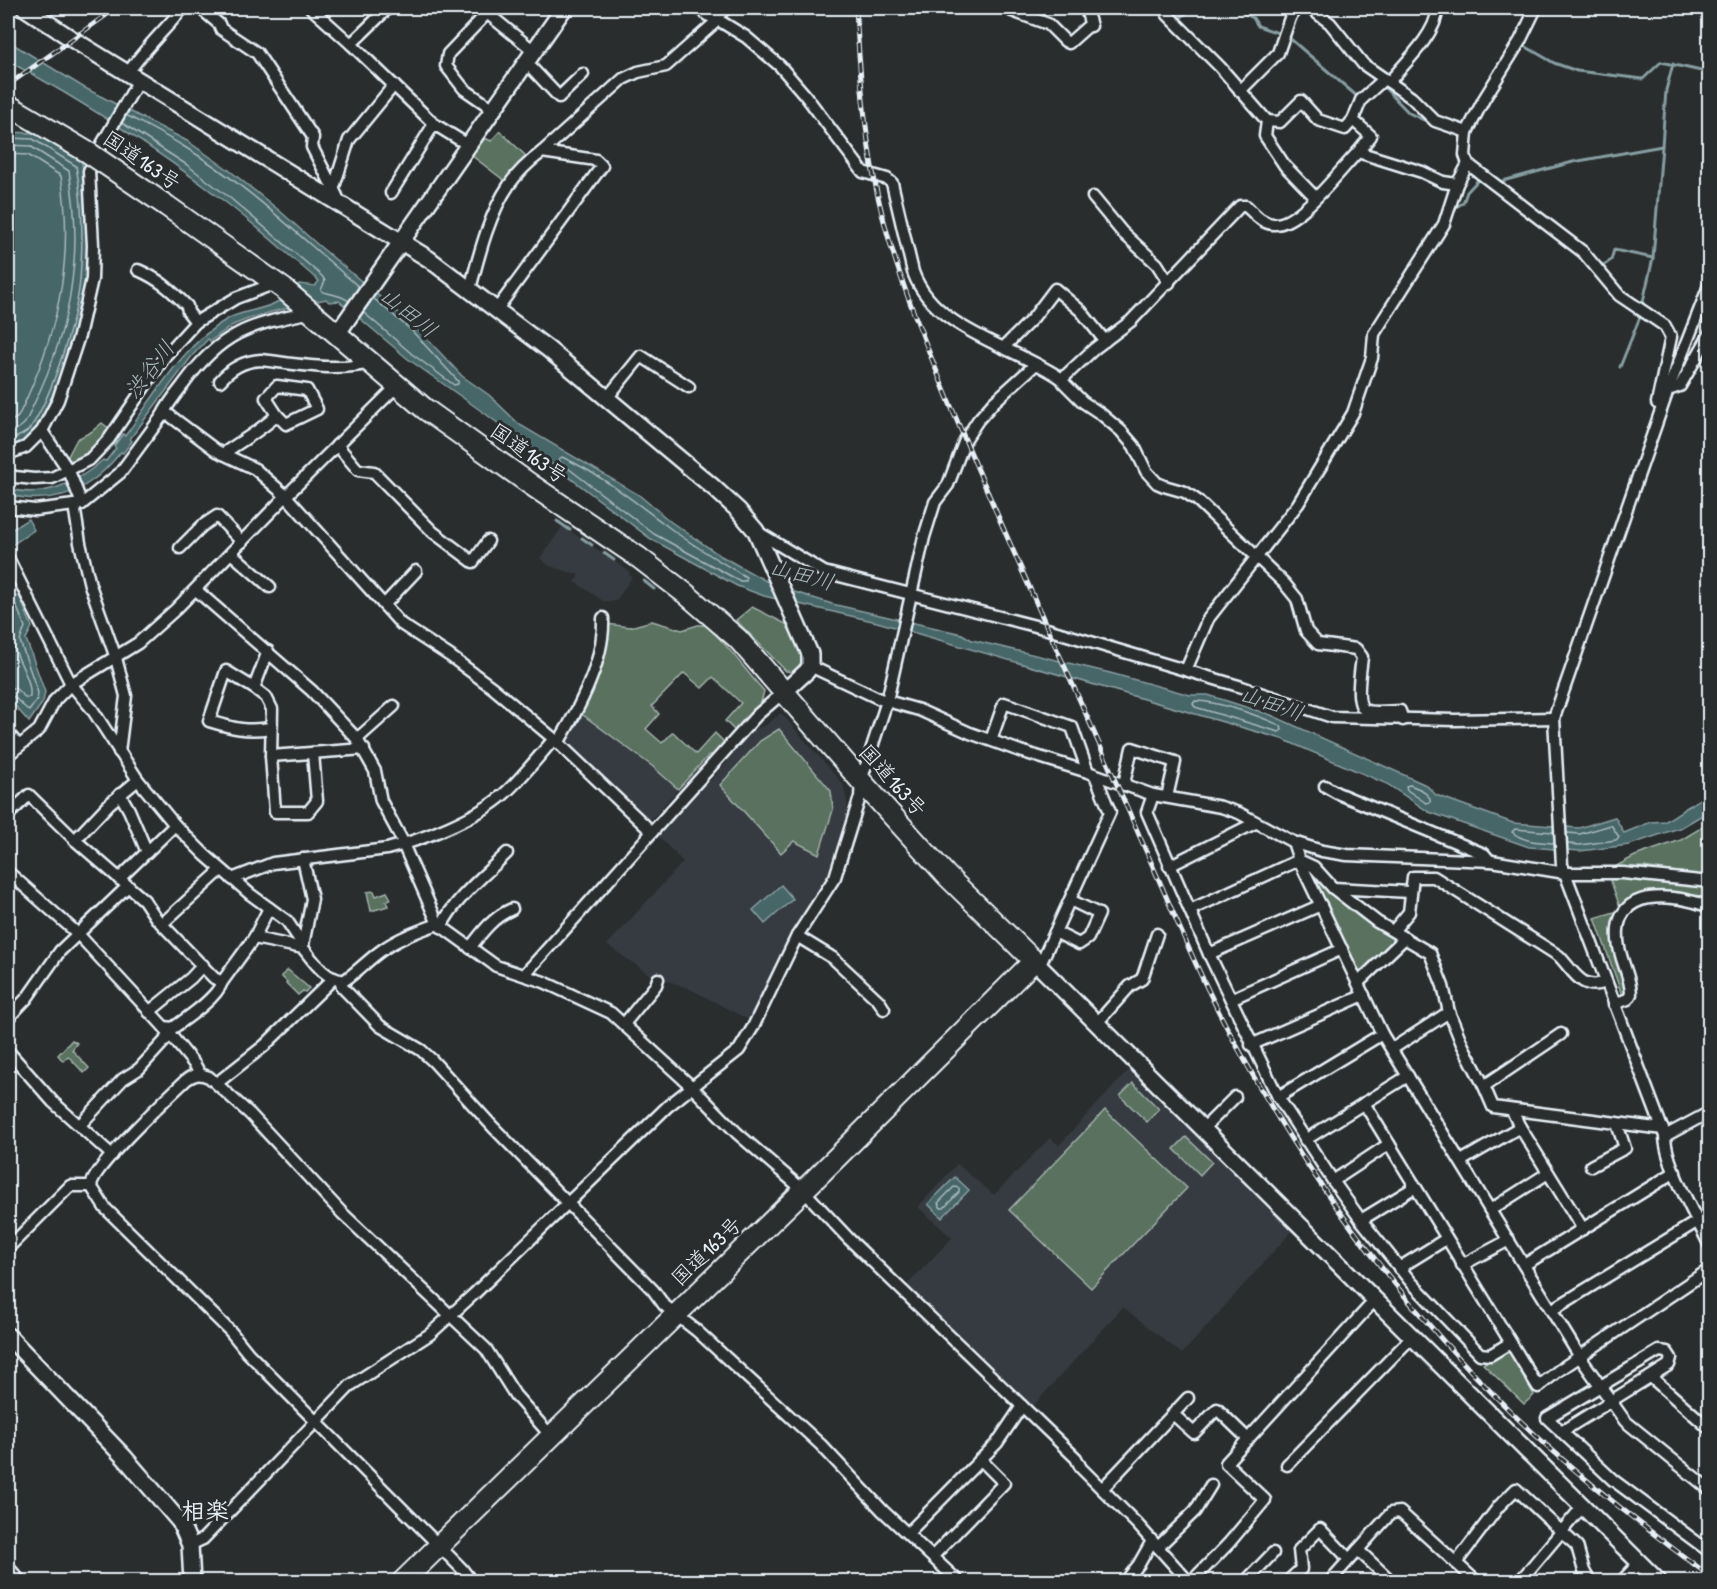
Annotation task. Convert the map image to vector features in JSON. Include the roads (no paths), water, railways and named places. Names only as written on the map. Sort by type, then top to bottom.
[{"type":"highway","name":"国道163号","points":[[8,105],[89,153],[280,286],[311,311],[342,327],[371,363],[397,386],[530,484],[638,556],[662,575],[738,639],[947,876],[1036,964],[402,1581]]},
{"type":"street","points":[[25,8],[134,79],[334,196],[470,289],[607,398],[713,487],[738,510],[756,531],[810,654],[810,666],[757,715],[524,975]]},
{"type":"street","points":[[8,454],[26,447],[42,431],[58,400],[79,336],[92,279],[93,245],[89,171],[134,79],[148,44],[183,8]]},
{"type":"street","points":[[201,8],[219,24],[221,29],[257,53],[313,137],[312,147],[334,196]]},
{"type":"street","points":[[311,8],[434,124],[468,145]]},
{"type":"street","points":[[351,44],[388,8]]},
{"type":"street","points":[[342,327],[564,8]]},
{"type":"street","points":[[700,8],[707,15],[746,37],[780,66],[806,95],[863,172],[887,179],[892,183],[913,272],[930,303],[966,327],[1062,379],[1083,402],[1121,431],[1134,446],[1146,471],[1157,483],[1192,496],[1284,583],[1297,599],[1306,631],[1318,644],[1356,650],[1362,657],[1359,693],[1362,707],[1367,711],[1400,711],[1403,720]]},
{"type":"street","points":[[470,289],[491,222],[508,186],[528,163],[623,79],[638,72],[666,66],[726,8]]},
{"type":"street","points":[[1013,8],[1012,11],[1048,24],[1069,43],[1091,26],[1086,9],[1082,8]]},
{"type":"street","points":[[1164,8],[1267,121],[1280,122],[1301,101],[1318,120],[1345,129],[1353,120],[1361,100],[1386,80],[1424,39],[1436,20],[1437,11]]},
{"type":"street","points":[[1240,92],[1278,52],[1296,8]]},
{"type":"street","points":[[1310,8],[1330,23],[1363,64],[1418,103],[1435,121],[1467,132]]},
{"type":"street","points":[[1536,8],[1520,41],[1484,99],[1467,132],[1465,155],[1468,164],[1583,252],[1619,295],[1668,328],[1671,337],[1656,410],[1657,424]]},
{"type":"street","points":[[493,109],[464,89],[446,66],[448,54],[490,10],[530,57],[559,97],[584,74]]},
{"type":"street","points":[[334,196],[349,140],[394,85]]},
{"type":"street","points":[[1062,379],[1131,321],[1240,206],[1246,206],[1266,222],[1276,224],[1288,221],[1315,197],[1371,136],[1353,120]]},
{"type":"street","points":[[1267,121],[1264,136],[1285,166],[1315,197]]},
{"type":"street","points":[[391,193],[434,124]]},
{"type":"street","points":[[497,309],[602,166],[593,158],[542,152]]},
{"type":"street","points":[[1358,152],[1422,172],[1443,182],[1457,184]]},
{"type":"street","points":[[1186,670],[1208,620],[1298,504],[1353,413],[1372,358],[1374,334],[1444,224],[1457,184],[1468,164]]},
{"type":"street","points":[[1093,197],[1122,232],[1157,264],[1169,283]]},
{"type":"street","points":[[138,270],[159,279],[187,306],[188,312],[196,322]]},
{"type":"street","points":[[1710,283],[1668,390],[1554,718],[1558,816],[1564,869],[1664,1133],[1665,1144],[1675,1172],[1710,1246]]},
{"type":"street","points":[[8,474],[34,479],[52,478],[70,473],[98,453],[166,356],[196,322],[236,298],[280,286]]},
{"type":"street","points":[[1004,347],[1033,318],[1056,289],[1081,310],[1105,341]]},
{"type":"street","points":[[8,507],[35,510],[79,503],[120,472],[197,366],[221,343],[242,330],[266,321],[311,311]]},
{"type":"street","points":[[1668,390],[1680,386],[1710,334]]},
{"type":"street","points":[[607,398],[641,356],[689,387]]},
{"type":"street","points":[[220,381],[230,370],[251,360],[333,369],[371,363]]},
{"type":"street","points":[[190,1545],[203,1539],[351,1385],[430,1334],[668,1106],[739,1050],[753,1027],[797,936],[835,877],[860,797],[861,781],[887,700],[924,537],[935,502],[948,485],[965,440],[978,420],[994,402],[1036,364]]},
{"type":"street","points":[[277,386],[308,390],[317,409],[286,424],[277,415],[266,398],[277,386]]},
{"type":"street","points":[[8,755],[39,730],[55,699],[71,684],[138,643],[196,590],[286,496],[397,386]]},
{"type":"street","points":[[162,416],[169,415],[198,439],[255,469],[286,496],[401,624],[484,681],[556,741],[652,832]]},
{"type":"street","points":[[223,454],[235,444],[257,433],[277,415]]},
{"type":"street","points":[[42,431],[70,473],[79,503],[80,543],[90,585],[116,658],[126,696],[119,752]]},
{"type":"street","points":[[337,445],[358,470],[374,472],[433,532],[473,562],[488,541]]},
{"type":"street","points":[[180,548],[202,526],[217,516],[242,542]]},
{"type":"street","points":[[756,531],[824,572],[910,599],[1047,629],[1242,687],[1332,717],[1403,720],[1554,718]]},
{"type":"street","points":[[231,554],[270,587]]},
{"type":"street","points":[[8,558],[71,684],[92,709],[138,780],[175,825],[221,870],[291,925],[314,963],[337,980],[380,1026],[421,1050],[433,1061],[492,1127],[652,1290],[659,1300],[821,1445],[883,1511],[959,1581]]},
{"type":"street","points":[[384,605],[416,571]]},
{"type":"street","points":[[196,590],[312,691],[360,744],[375,771],[381,801],[402,840],[440,926],[496,966],[524,975],[611,1013],[624,1024],[691,1086],[737,1133],[803,1190],[849,1239],[1076,1458],[1081,1468],[1190,1581],[1228,1543],[1265,1500],[1226,1463],[1375,1300]]},
{"type":"street","points":[[232,879],[264,865],[352,854],[403,844],[483,810],[505,794],[556,741],[578,710],[596,660],[603,629],[603,618]]},
{"type":"street","points":[[254,688],[268,651]]},
{"type":"street","points":[[810,666],[887,700],[919,710],[1020,751],[1153,795],[1221,807],[1239,813],[1293,842],[1322,851],[1347,855],[1490,861],[1710,882]]},
{"type":"street","points":[[271,728],[253,731],[234,729],[209,721],[226,671],[266,697],[272,709],[271,756],[274,812],[308,812],[317,801],[313,753]]},
{"type":"street","points":[[991,740],[1004,704],[1072,727],[1110,812],[1055,932],[1036,964],[1659,1581]]},
{"type":"street","points":[[271,756],[313,753],[360,744],[394,706]]},
{"type":"street","points":[[8,733],[19,746]]},
{"type":"street","points":[[1124,784],[1132,748],[1175,762],[1167,797]]},
{"type":"street","points":[[75,840],[120,794],[138,780]]},
{"type":"street","points":[[1325,786],[1484,854],[1490,861]]},
{"type":"street","points":[[120,794],[147,852]]},
{"type":"street","points":[[8,815],[29,795],[75,840],[144,900],[156,918],[214,978],[222,982]]},
{"type":"street","points":[[1153,795],[1147,812],[1169,866],[1251,1045],[1278,1097],[1305,1140],[1361,1220],[1399,1268],[1480,1354],[1490,1355],[1510,1344]]},
{"type":"street","points":[[1169,866],[1256,823]]},
{"type":"street","points":[[8,1018],[27,998],[60,951],[78,934],[147,852],[175,825]]},
{"type":"street","points":[[1293,842],[1299,860],[1382,1034],[1580,1357],[1625,1421],[1710,1490]]},
{"type":"street","points":[[217,1083],[264,1046],[337,980],[350,977],[396,941],[410,934],[440,926],[469,891],[507,853]]},
{"type":"street","points":[[303,859],[312,899],[303,947]]},
{"type":"street","points":[[1190,910],[1299,860],[1314,867],[1333,888],[1377,922],[1430,952],[1462,1044],[1493,1107],[1617,1124],[1664,1133],[1710,1112]]},
{"type":"street","points":[[163,923],[221,870]]},
{"type":"street","points":[[8,872],[78,934],[167,1031],[200,1074],[217,1083],[250,1114],[342,1213],[486,1349],[515,1395],[551,1436]]},
{"type":"street","points":[[1394,930],[1409,912],[1413,877],[1434,877],[1559,956],[1572,973],[1581,980],[1594,985],[1606,982]]},
{"type":"street","points":[[1333,888],[1410,891]]},
{"type":"street","points":[[1614,1004],[1628,999],[1631,994],[1618,940],[1619,927],[1628,909],[1643,898],[1657,896],[1677,898],[1710,907]]},
{"type":"street","points":[[1055,932],[1079,944],[1088,938],[1099,914],[1070,900]]},
{"type":"street","points":[[1209,954],[1321,905]]},
{"type":"street","points":[[80,1125],[123,1079],[139,1069],[167,1031],[182,1022],[221,987],[222,982],[254,938],[269,908]]},
{"type":"street","points":[[470,948],[486,926],[501,913],[512,909]]},
{"type":"street","points":[[1097,1023],[1130,986],[1142,979],[1157,934]]},
{"type":"street","points":[[797,936],[833,958],[879,1001],[884,1009]]},
{"type":"street","points":[[254,938],[303,947]]},
{"type":"street","points":[[1357,981],[1361,980],[1405,938]]},
{"type":"street","points":[[1231,999],[1342,950]]},
{"type":"street","points":[[149,1012],[203,965]]},
{"type":"street","points":[[624,1024],[656,985],[658,979]]},
{"type":"street","points":[[1251,1045],[1364,995]]},
{"type":"street","points":[[1392,1049],[1449,1012]]},
{"type":"street","points":[[1278,1097],[1382,1034]]},
{"type":"street","points":[[1484,1086],[1561,1034]]},
{"type":"street","points":[[8,1051],[53,1102],[112,1155]]},
{"type":"street","points":[[200,1074],[193,1075],[186,1080],[112,1155],[93,1176],[91,1186],[105,1208],[231,1332],[248,1353],[472,1581]]},
{"type":"street","points":[[1305,1140],[1408,1076]]},
{"type":"street","points":[[1203,1130],[1235,1097]]},
{"type":"street","points":[[1364,1103],[1538,1387],[1558,1371],[1710,1269]]},
{"type":"street","points":[[1512,1111],[1582,1229]]},
{"type":"street","points":[[1591,1166],[1625,1148],[1617,1124]]},
{"type":"street","points":[[1461,1161],[1520,1127]]},
{"type":"street","points":[[1333,1181],[1389,1144]]},
{"type":"street","points":[[1524,1265],[1675,1172]]},
{"type":"street","points":[[1490,1210],[1548,1173]]},
{"type":"street","points":[[8,1248],[70,1186],[91,1186]]},
{"type":"street","points":[[1361,1220],[1415,1187]]},
{"type":"street","points":[[1552,1310],[1698,1221]]},
{"type":"street","points":[[1399,1268],[1446,1239]]},
{"type":"street","points":[[1462,1264],[1509,1240]]},
{"type":"street","points":[[8,1336],[124,1457],[180,1522],[190,1545],[192,1581]]},
{"type":"street","points":[[1287,1465],[1412,1336]]},
{"type":"street","points":[[1561,1432],[1669,1365],[1671,1358],[1667,1352],[1659,1351],[1547,1418],[1561,1432],[1613,1480],[1708,1547]]},
{"type":"street","points":[[1651,1377],[1710,1429]]},
{"type":"street","points":[[1102,1489],[1188,1398]]},
{"type":"street","points":[[908,1533],[997,1443],[1022,1406]]},
{"type":"street","points":[[1173,1414],[1194,1433],[1217,1409],[1248,1439]]},
{"type":"street","points":[[933,1556],[1004,1483],[980,1459]]},
{"type":"street","points":[[1125,1581],[1155,1544],[1195,1511],[1211,1485]]},
{"type":"street","points":[[1456,1563],[1499,1506],[1516,1489],[1577,1546],[1590,1581]]},
{"type":"street","points":[[1519,1581],[1583,1506]]},
{"type":"street","points":[[1329,1581],[1391,1513],[1400,1512],[1477,1581]]},
{"type":"street","points":[[1287,1581],[1300,1569],[1299,1550],[1320,1528],[1349,1559]]},
{"type":"street","points":[[1358,1550],[1392,1581]]},
{"type":"street","points":[[1245,1581],[1273,1553]]},
{"type":"street","points":[[1621,1581],[1640,1562]]},
{"type":"street","points":[[8,1567],[21,1581]]},
{"type":"water","points":[[8,41],[83,87],[187,141],[229,170],[416,327],[462,376],[489,395],[520,425],[639,495],[671,522],[721,556],[773,585],[832,604],[962,634],[972,640],[1190,695],[1208,695],[1271,715],[1426,785],[1436,795],[1513,823],[1579,828],[1615,817],[1624,833],[1651,822],[1666,821],[1709,793],[1709,811],[1682,827],[1629,845],[1580,851],[1529,847],[1429,812],[1387,784],[1282,739],[877,622],[764,596],[737,586],[651,539],[487,415],[408,359],[339,301],[329,302],[326,299],[271,312],[233,325],[210,341],[208,339],[192,356],[130,439],[132,441],[123,453],[121,452],[94,479],[72,492],[50,497],[28,498],[8,494],[8,488],[34,492],[59,487],[71,482],[103,460],[106,461],[116,448],[114,446],[123,434],[125,436],[171,371],[213,329],[235,315],[277,302],[299,284],[315,286],[319,281],[260,230],[172,163],[119,126],[8,61]]},
{"type":"water","points":[[8,132],[34,133],[82,162],[87,251],[86,281],[81,313],[59,381],[35,432],[19,443],[8,446]]},
{"type":"water","points":[[28,519],[34,530],[9,547],[8,532]]},
{"type":"water","points":[[19,595],[32,627],[26,639],[45,692],[43,702],[29,722],[8,698],[8,601]]},
{"type":"water","points":[[781,885],[793,899],[765,924],[753,910]]},
{"type":"water","points":[[955,1177],[969,1190],[942,1218],[928,1204]]},
{"type":"waterway","points":[[1178,20],[1192,8]]},
{"type":"waterway","points":[[1234,8],[1253,18],[1258,26],[1281,34]]},
{"type":"waterway","points":[[1287,36],[1359,98]]},
{"type":"waterway","points":[[1523,45],[1554,63],[1577,71],[1643,79],[1661,62],[1710,73]]},
{"type":"waterway","points":[[1499,182],[1573,162],[1662,146],[1666,90],[1673,64]]},
{"type":"waterway","points":[[1384,87],[1409,113],[1432,124]]},
{"type":"waterway","points":[[1598,263],[1604,265],[1611,260],[1614,250],[1653,258],[1662,146]]},
{"type":"waterway","points":[[1454,208],[1463,203],[1467,192],[1480,178]]},
{"type":"waterway","points":[[1642,306],[1653,258]]},
{"type":"waterway","points":[[1620,367],[1640,317]]},
{"type":"waterway","points":[[557,521],[570,530]]},
{"type":"waterway","points":[[582,538],[592,545]]},
{"type":"waterway","points":[[604,553],[614,560]]},
{"type":"waterway","points":[[644,581],[654,589]]},
{"type":"railway","points":[[8,85],[116,8]]},
{"type":"railway","points":[[856,8],[862,90],[873,172],[886,230],[904,287],[948,399],[1000,521],[1187,944],[1232,1037],[1260,1088],[1323,1188],[1393,1282],[1431,1327],[1511,1412],[1558,1456],[1633,1518],[1710,1576]]},
{"type":"district","name":"相楽","points":[[205,1510]]},
{"type":"water label","name":"山田川","points":[[409,312]]},
{"type":"water label","name":"渋谷川","points":[[149,369]]},
{"type":"water label","name":"山田川","points":[[802,574]]},
{"type":"water label","name":"山田川","points":[[1272,703]]}]
